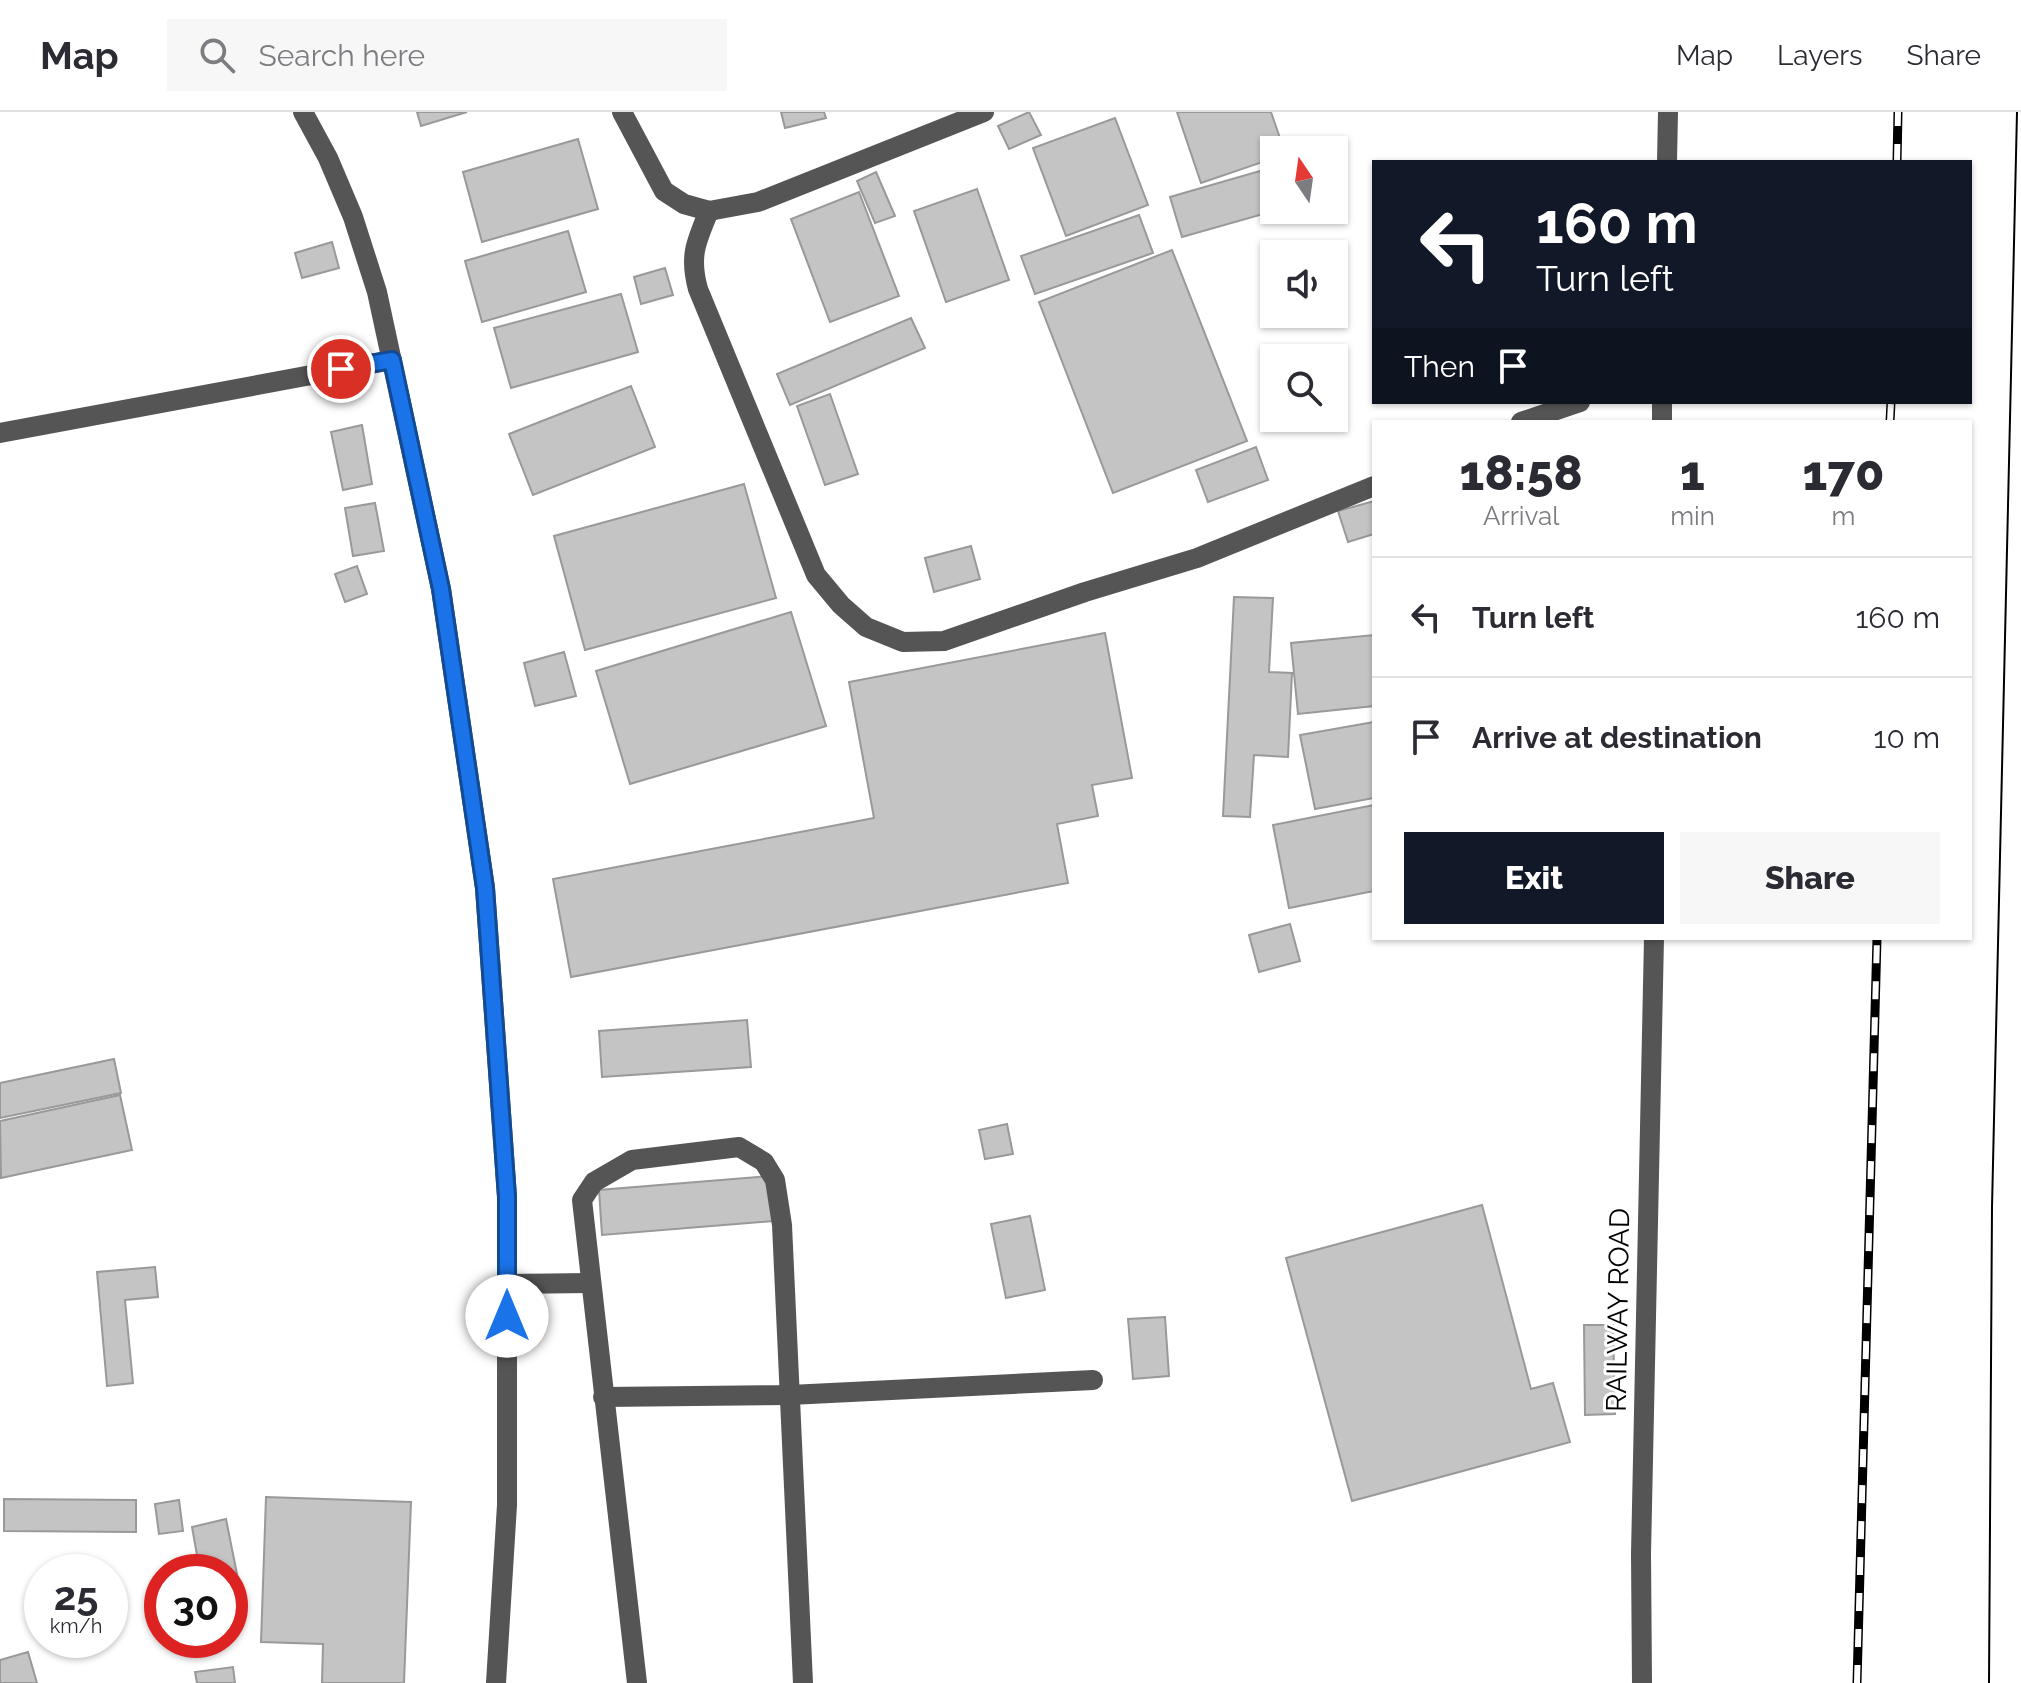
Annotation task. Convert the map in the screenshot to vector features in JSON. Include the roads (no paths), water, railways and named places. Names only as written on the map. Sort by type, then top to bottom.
[{"type":"street","points":[[303,112],[328,158],[353,217],[377,292],[441,589],[485,888],[507,1197],[507,1505],[496,1683]]},
{"type":"street","points":[[622,112],[664,191],[684,204],[709,211],[758,202],[984,112]]},
{"type":"street","points":[[1667,160],[1668,112]]},
{"type":"street","points":[[709,211],[694,248],[692,269],[698,289],[816,575],[841,605],[866,627],[903,642],[944,641],[1099,587],[1197,558],[1372,487]]},
{"type":"street","points":[[0,433],[392,360]]},
{"type":"street","points":[[1527,420],[1574,404]]},
{"type":"street","name":"RAILWAY ROAD","points":[[1642,1683],[1641,1554],[1654,940]]},
{"type":"street","points":[[637,1683],[582,1200],[594,1182],[632,1160],[739,1147],[764,1162],[775,1180],[782,1225],[803,1683]]},
{"type":"street","points":[[507,1284],[590,1283]]},
{"type":"street","points":[[603,1397],[790,1395],[1093,1380]]},
{"type":"tram line","points":[[1989,1683],[1992,1207],[2017,112]]},
{"type":"railway","points":[[1897,160],[1898,112]]},
{"type":"railway","points":[[1890,420],[1891,404]]},
{"type":"railway","points":[[1857,1683],[1877,940]]}]
